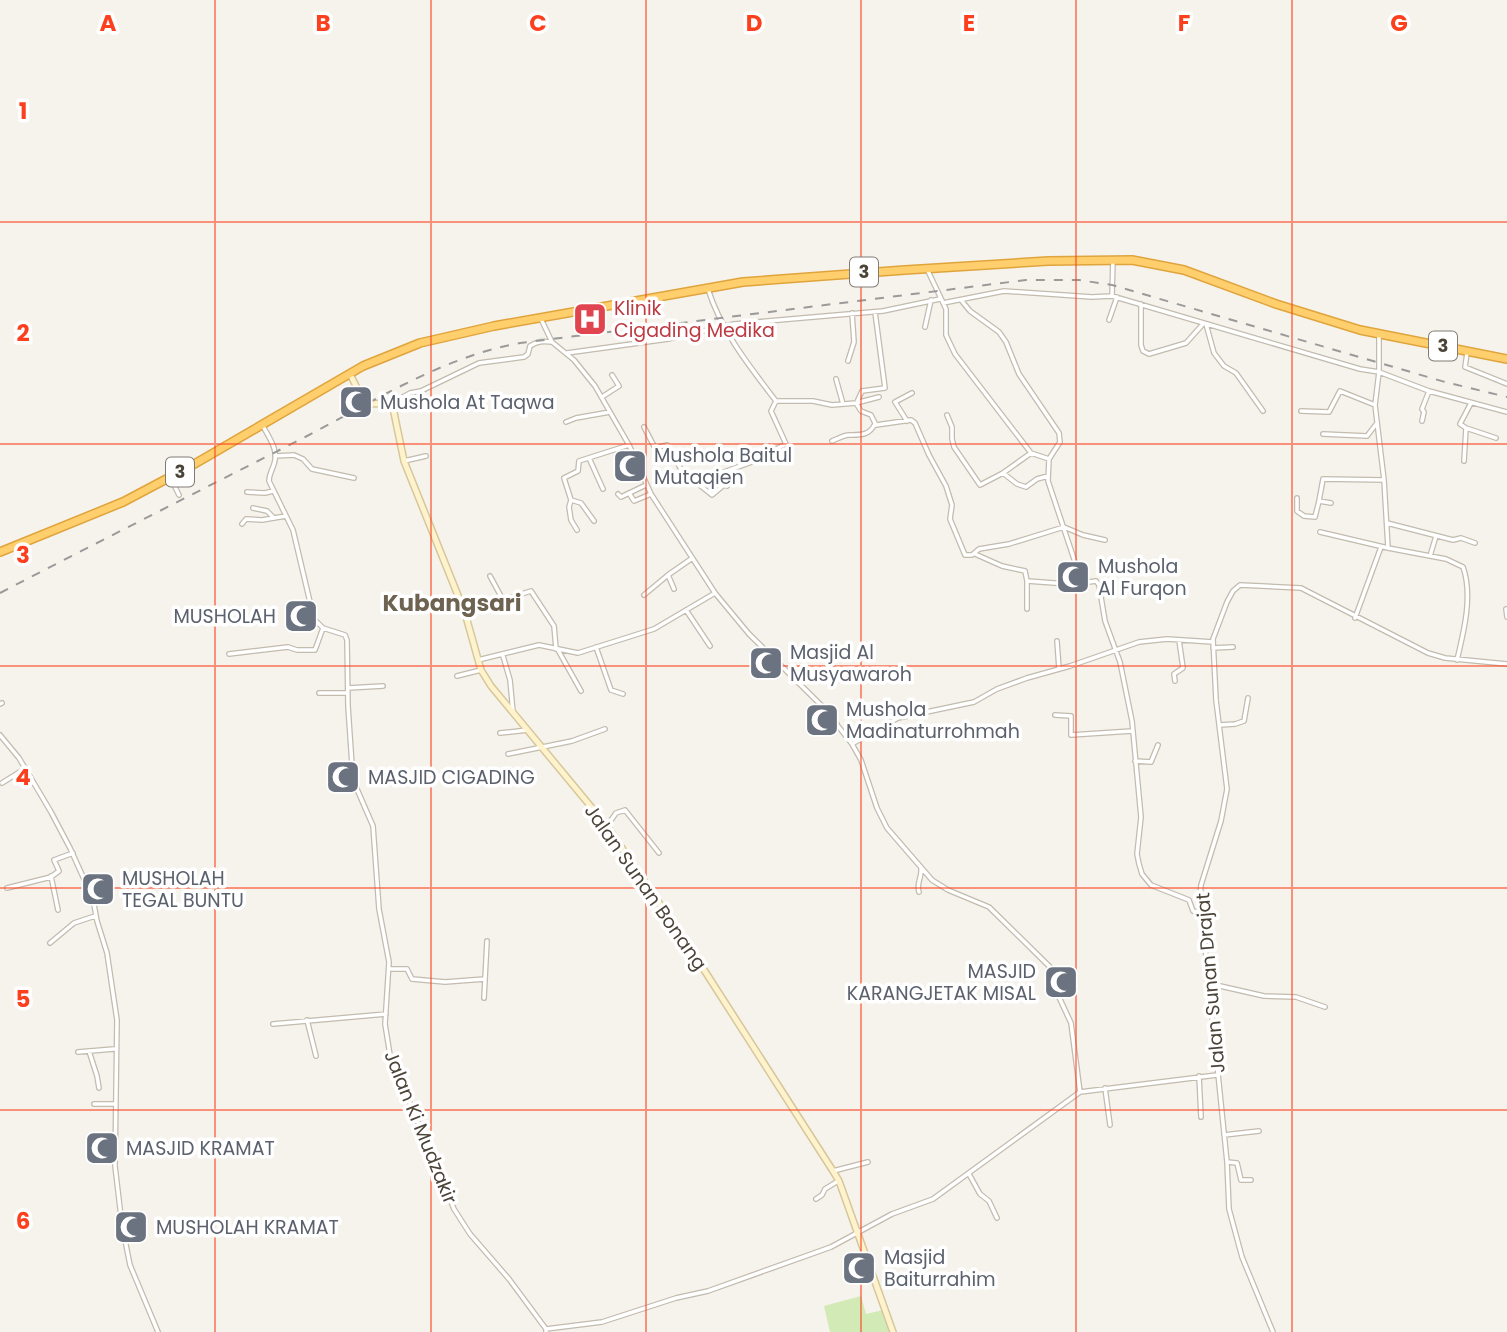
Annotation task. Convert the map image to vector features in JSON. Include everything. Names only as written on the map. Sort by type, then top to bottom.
[{"type":"highway","name":"3","points":[[0,552],[123,502],[263,426],[350,374],[420,343],[494,326],[708,287],[793,277],[1114,259],[1158,263],[1184,270],[1333,323],[1507,359]]},
{"type":"street","points":[[1109,320],[1115,297],[1114,259]]},
{"type":"street","points":[[927,269],[947,312],[946,335],[955,354],[1031,453],[1049,459]]},
{"type":"street","points":[[708,287],[714,308],[724,326],[776,401]]},
{"type":"street","points":[[566,353],[668,339],[724,326],[895,310],[931,300],[961,300],[1011,291],[1115,297],[1254,340],[1379,372],[1429,391],[1507,412]]},
{"type":"street","points":[[925,327],[931,300]]},
{"type":"street","points":[[961,300],[970,311],[999,332],[1019,374],[1059,433],[1060,442],[1049,459],[1048,476],[1082,583]]},
{"type":"street","points":[[1141,304],[1141,345],[1143,351],[1149,354],[1186,343],[1204,324]]},
{"type":"street","points":[[856,402],[862,391],[885,388],[876,312]]},
{"type":"street","points":[[848,361],[854,342],[852,313]]},
{"type":"street","points":[[541,319],[552,342],[590,378],[629,445],[651,494],[715,593],[749,634],[824,708],[852,744],[887,828],[932,880],[948,890],[989,907],[1051,968],[1058,995],[1072,1023],[1080,1091]]},
{"type":"street","points":[[1204,324],[1214,353],[1224,366],[1236,373],[1262,411]]},
{"type":"street","points":[[1379,334],[1379,372],[1375,405],[1384,480],[1388,548]]},
{"type":"street","points":[[350,374],[363,400],[368,404],[391,403],[479,363],[524,357],[533,344],[539,341],[552,342]]},
{"type":"street","points":[[1468,351],[1465,366],[1507,384]]},
{"type":"street","points":[[602,397],[619,386],[612,374]]},
{"type":"street","points":[[836,379],[843,404]]},
{"type":"street","points":[[1301,411],[1329,412],[1340,391],[1375,405]]},
{"type":"street","points":[[1422,421],[1422,409],[1429,391]]},
{"type":"street","points":[[907,421],[895,402],[912,393]]},
{"type":"street","points":[[776,401],[813,401],[828,405],[879,397]]},
{"type":"street","points":[[644,427],[655,448],[667,445],[682,471],[712,495],[724,485],[727,486],[723,473],[768,456],[786,443],[771,411],[776,401]]},
{"type":"street","points":[[856,402],[860,411],[869,413],[875,424]]},
{"type":"street","name":"Jalan Sunan Bonang","points":[[391,403],[404,461],[465,613],[481,670],[491,686],[607,826],[699,962],[833,1171],[839,1181],[892,1332]]},
{"type":"street","points":[[1471,403],[1460,424],[1496,438]]},
{"type":"street","points":[[566,422],[610,412]]},
{"type":"street","points":[[947,415],[952,428],[954,447],[979,484],[1003,473],[1031,453]]},
{"type":"street","points":[[875,424],[907,421],[915,423],[946,486],[952,505],[950,519],[965,555],[975,554],[1002,566],[1025,571],[1027,608]]},
{"type":"street","points":[[1323,434],[1367,436],[1377,423]]},
{"type":"street","points":[[832,441],[849,435],[862,435],[871,431],[875,424]]},
{"type":"street","name":"Jalan Ki Mudzakir","points":[[263,426],[276,452],[268,477],[295,536],[314,619],[323,628],[346,637],[354,780],[373,826],[379,909],[389,969],[386,1034],[393,1064],[454,1209],[470,1234],[509,1279],[546,1330]]},
{"type":"street","points":[[1464,461],[1466,428]]},
{"type":"street","points":[[577,530],[569,512],[571,499],[564,478],[578,471],[579,461],[629,445]]},
{"type":"street","points":[[275,456],[294,455],[303,459],[312,469],[354,478]]},
{"type":"street","points":[[404,461],[426,456]]},
{"type":"street","points":[[589,458],[603,489]]},
{"type":"street","points":[[1003,473],[1017,484],[1026,487],[1037,479],[1048,476]]},
{"type":"street","points":[[170,477],[179,495]]},
{"type":"street","points":[[1297,498],[1297,512],[1315,517],[1323,479],[1384,480]]},
{"type":"street","points":[[618,494],[621,497],[646,485]]},
{"type":"street","points":[[247,492],[273,491]]},
{"type":"street","points":[[629,493],[634,501],[651,494]]},
{"type":"street","points":[[571,499],[581,503],[594,521]]},
{"type":"street","points":[[1319,501],[1331,503]]},
{"type":"street","points":[[253,508],[267,511],[273,517]]},
{"type":"street","points":[[242,524],[246,519],[262,520],[286,516]]},
{"type":"street","points":[[1387,523],[1475,543]]},
{"type":"street","points":[[975,554],[979,549],[1009,544],[1064,527],[1105,540]]},
{"type":"street","points":[[1320,532],[1457,563],[1465,571],[1466,603],[1457,660]]},
{"type":"street","points":[[1430,556],[1436,536]]},
{"type":"street","points":[[1355,618],[1381,547]]},
{"type":"street","points":[[644,595],[691,559]]},
{"type":"street","points":[[668,575],[674,589]]},
{"type":"street","points":[[491,576],[503,600],[531,591],[554,626],[557,649],[581,691]]},
{"type":"street","points":[[1027,581],[1098,583],[1105,621],[1125,683],[1133,731],[1141,817],[1137,854],[1142,874],[1151,885],[1186,898],[1193,911],[1201,913]]},
{"type":"street","name":"Jalan Sunan Drajat","points":[[1273,1332],[1243,1260],[1229,1212],[1227,1162],[1201,913],[1201,885],[1218,835],[1227,789],[1213,645],[1223,611],[1233,591],[1240,586],[1296,587],[1427,653],[1457,660],[1507,664]]},
{"type":"street","points":[[478,660],[533,645],[574,653],[596,648],[654,629],[715,593]]},
{"type":"street","points":[[1506,609],[1507,617]]},
{"type":"street","points":[[685,610],[710,646]]},
{"type":"street","points":[[229,654],[288,647],[315,650],[323,628]]},
{"type":"street","points":[[1175,681],[1174,674],[1183,668],[1179,640]]},
{"type":"street","points":[[852,744],[898,718],[974,702],[1010,684],[1139,642],[1179,640],[1233,648]]},
{"type":"street","points":[[1057,642],[1059,669]]},
{"type":"street","points":[[596,648],[611,690],[623,694]]},
{"type":"street","points":[[503,655],[510,680],[513,712]]},
{"type":"street","points":[[457,676],[481,670]]},
{"type":"street","points":[[318,692],[383,686]]},
{"type":"street","points":[[1220,725],[1244,720],[1248,698]]},
{"type":"street","points":[[1055,715],[1070,716],[1071,735],[1133,731]]},
{"type":"street","points":[[811,721],[818,728],[837,724]]},
{"type":"street","points":[[508,754],[572,741],[605,729]]},
{"type":"street","points":[[500,733],[528,730]]},
{"type":"street","points":[[0,735],[26,768],[73,853],[93,899],[106,949],[117,1020],[115,1166],[128,1258],[158,1332]]},
{"type":"street","points":[[1135,761],[1151,762],[1158,745]]},
{"type":"street","points":[[2,783],[26,768]]},
{"type":"street","points":[[607,826],[616,813],[625,810],[659,853]]},
{"type":"street","points":[[7,888],[51,876],[59,871],[54,860],[73,853]]},
{"type":"street","points":[[919,892],[917,884],[921,877],[921,867]]},
{"type":"street","points":[[51,876],[58,910]]},
{"type":"street","points":[[50,943],[74,923],[96,916]]},
{"type":"street","points":[[484,999],[488,941]]},
{"type":"street","points":[[389,969],[407,969],[412,979],[451,982],[485,979]]},
{"type":"street","points":[[1207,983],[1264,996],[1296,997],[1325,1007]]},
{"type":"street","points":[[273,1024],[386,1014]]},
{"type":"street","points":[[307,1020],[316,1056]]},
{"type":"street","points":[[78,1052],[115,1048]]},
{"type":"street","points":[[89,1051],[99,1088]]},
{"type":"street","points":[[546,1330],[602,1322],[676,1298],[708,1291],[821,1251],[892,1214],[933,1199],[1080,1091],[1217,1074]]},
{"type":"street","points":[[1199,1076],[1201,1116]]},
{"type":"street","points":[[1105,1088],[1110,1125]]},
{"type":"street","points":[[94,1104],[116,1104]]},
{"type":"street","points":[[1224,1135],[1259,1131]]},
{"type":"street","points":[[833,1171],[867,1162]]},
{"type":"street","points":[[1227,1162],[1237,1163],[1241,1179],[1251,1180]]},
{"type":"street","points":[[969,1174],[980,1194],[989,1200],[997,1218]]},
{"type":"street","points":[[816,1199],[825,1189],[839,1181]]},
{"type":"street","points":[[848,1273],[860,1278],[873,1277]]},
{"type":"green space","points":[[861,1296],[866,1314],[883,1310],[889,1332],[830,1332],[824,1306]]},
{"type":"railway","points":[[0,593],[410,381],[464,358],[520,343],[1026,280],[1079,280],[1112,285],[1445,382],[1507,397]]},
{"type":"place","name":"Klinik Cigading Medika","points":[[590,319]]},
{"type":"place","name":"Mushola At Taqwa","points":[[356,402]]},
{"type":"place","name":"Mushola Baitul Mutaqien","points":[[630,466]]},
{"type":"place","name":"Mushola Al Furqon","points":[[1073,577]]},
{"type":"place","name":"MUSHOLAH","points":[[301,616]]},
{"type":"place","name":"Masjid Al Musyawaroh","points":[[766,663]]},
{"type":"place","name":"Mushola Madinaturrohmah","points":[[822,720]]},
{"type":"place","name":"MASJID CIGADING","points":[[343,777]]},
{"type":"place","name":"MUSHOLAH TEGAL BUNTU","points":[[98,889]]},
{"type":"place","name":"MASJID KARANGJETAK MISAL","points":[[1061,982]]},
{"type":"place","name":"MASJID KRAMAT","points":[[102,1148]]},
{"type":"place","name":"MUSHOLAH KRAMAT","points":[[131,1227]]},
{"type":"place","name":"Masjid Baiturrahim","points":[[859,1268]]},
{"type":"district","name":"Kubangsari","points":[[452,603]]}]
